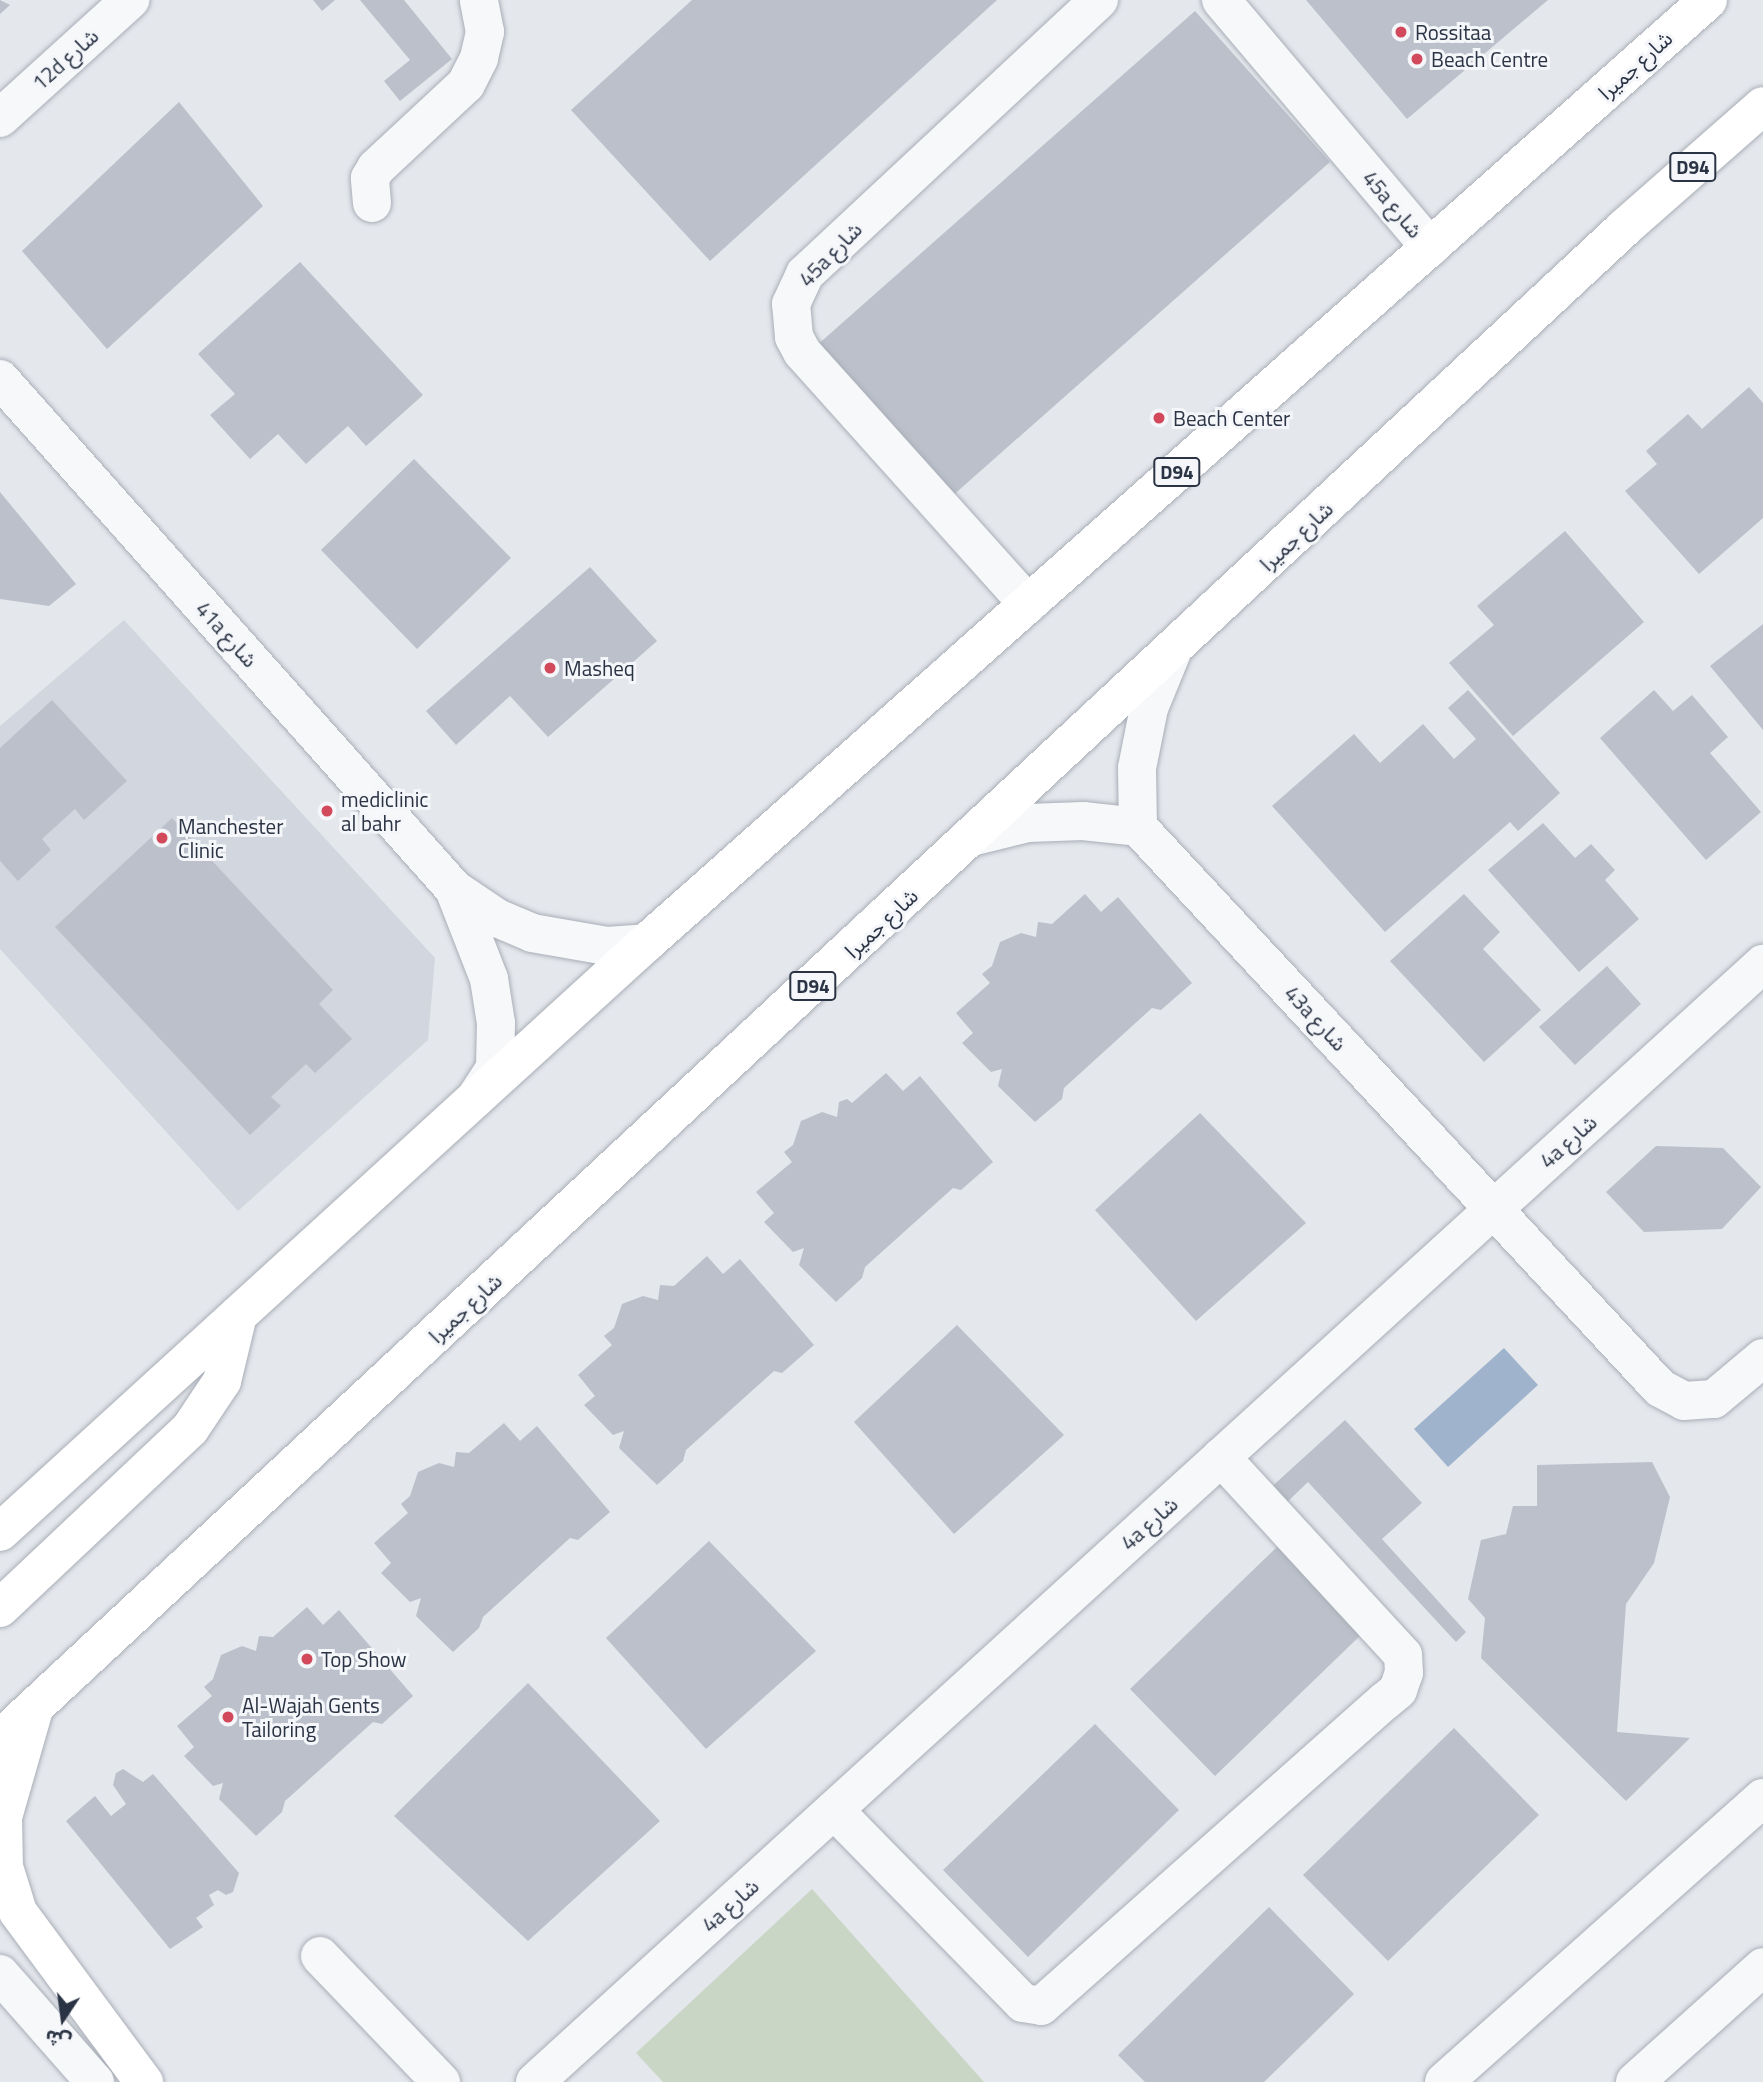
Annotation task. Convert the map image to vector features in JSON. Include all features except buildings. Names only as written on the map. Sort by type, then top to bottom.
[{"type":"main road","name":"شارع جميرا","points":[[6,1525],[646,943],[1708,0]]},
{"type":"main road","name":"شارع جميرا","points":[[0,1739],[975,836],[1623,229],[1763,106]]},
{"type":"main road","points":[[0,1608],[190,1429],[222,1381],[239,1315]]},
{"type":"main road","points":[[35,1706],[3,1817],[4,1867],[18,1912],[144,2082]]},
{"type":"street","name":"12d شارع","points":[[0,118],[130,0]]},
{"type":"street","name":"45a شارع","points":[[1028,604],[802,352],[792,329],[792,304],[805,274],[1099,0]]},
{"type":"street","name":"45a شارع","points":[[1221,0],[1430,247]]},
{"type":"street","points":[[372,203],[370,178],[376,168],[466,84],[479,58],[485,32],[483,2]]},
{"type":"street","name":"41a شارع","points":[[0,379],[454,890],[497,918],[532,933],[594,945],[646,943]]},
{"type":"street","points":[[975,836],[1028,823],[1083,821],[1138,827],[1137,768],[1149,708],[1172,652]]},
{"type":"street","name":"43a شارع","points":[[1138,827],[1671,1396],[1699,1403],[1714,1399],[1763,1358]]},
{"type":"street","name":"41a شارع","points":[[454,890],[489,979],[496,1023],[495,1068],[475,1099]]},
{"type":"street","name":"4a شارع","points":[[535,2082],[1763,964]]},
{"type":"street","points":[[834,1810],[1023,2003],[1041,2006],[1385,1701],[1401,1681],[1402,1655],[1220,1457]]},
{"type":"street","points":[[1444,2082],[1763,1798]]},
{"type":"street","points":[[320,1956],[442,2082]]},
{"type":"street","points":[[1635,2082],[1763,1967]]},
{"type":"street","points":[[0,1974],[95,2082]]},
{"type":"shaded area","name":"Manchester Clinic","points":[[124,620],[435,958],[428,1040],[238,1211],[0,949],[0,726]]},
{"type":"green space","points":[[812,1889],[984,2082],[663,2082],[636,2053]]},
{"type":"water","points":[[1504,1348],[1538,1385],[1448,1467],[1414,1429]]},
{"type":"place","name":"Rossitaa","points":[[1401,32]]},
{"type":"place","name":"Beach Centre","points":[[1417,59]]},
{"type":"place","name":"Beach Center","points":[[1159,418]]},
{"type":"place","name":"Masheq","points":[[550,668]]},
{"type":"place","name":"mediclinic al bahr","points":[[327,811]]},
{"type":"place","name":"Manchester Clinic","points":[[162,838]]},
{"type":"place","name":"Top Show","points":[[307,1659]]},
{"type":"place","name":"Al-Wajah Gents Tailoring","points":[[228,1717]]}]
